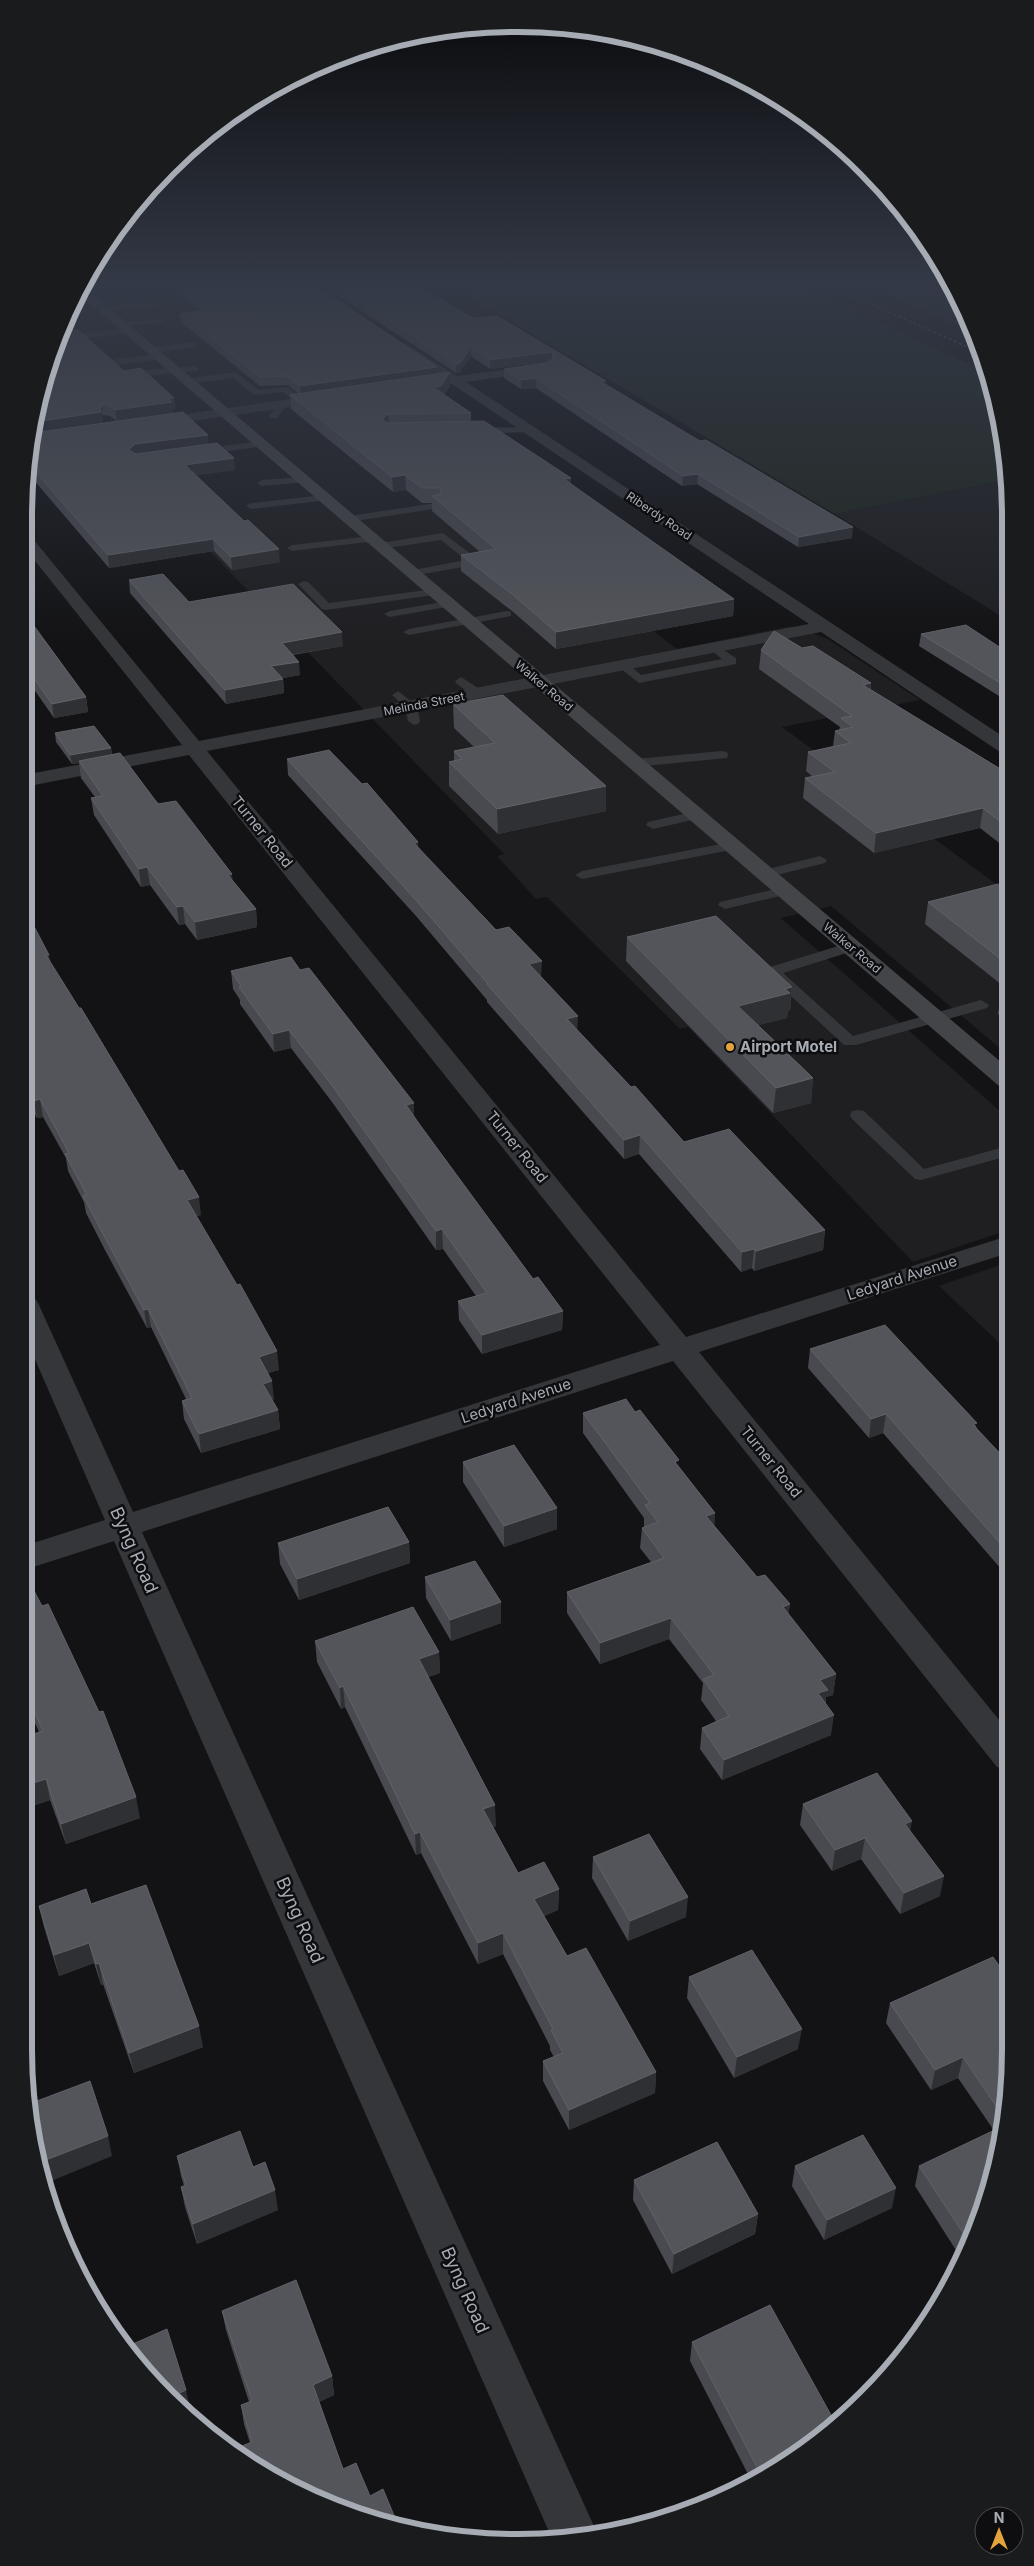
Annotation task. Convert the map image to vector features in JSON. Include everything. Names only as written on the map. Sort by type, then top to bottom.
[{"type":"main road","name":"Walker Road","points":[[216,405],[249,438],[341,508],[434,592],[1002,1075]]},
{"type":"street","points":[[135,425],[282,405]]},
{"type":"street","name":"Riberdy Road","points":[[491,405],[1002,745]]},
{"type":"street","name":"Turner Road","points":[[32,547],[1002,1747]]},
{"type":"street","name":"Melinda Street","points":[[32,779],[824,626]]},
{"type":"street","name":"Ledyard Avenue","points":[[32,1555],[1002,1246]]},
{"type":"street","name":"Byng Road","points":[[32,1321],[572,2530]]},
{"type":"lane","points":[[274,416],[282,405]]},
{"type":"lane","points":[[459,431],[529,430]]},
{"type":"lane","points":[[192,453],[249,438]]},
{"type":"lane","points":[[262,482],[304,480]]},
{"type":"lane","points":[[251,506],[341,508],[436,506]]},
{"type":"lane","points":[[292,548],[443,536],[475,562],[412,573]]},
{"type":"lane","points":[[304,584],[326,607],[434,592]]},
{"type":"lane","points":[[390,614],[448,604]]},
{"type":"lane","points":[[409,632],[506,614]]},
{"type":"lane","points":[[462,681],[476,694]]},
{"type":"lane","points":[[635,763],[722,755]]},
{"type":"lane","points":[[652,825],[696,815]]},
{"type":"lane","points":[[582,875],[731,846]]},
{"type":"lane","points":[[764,874],[820,860]]},
{"type":"lane","points":[[725,905],[784,890]]},
{"type":"lane","points":[[851,947],[772,971],[850,1042],[981,1005]]},
{"type":"lane","points":[[858,1115],[921,1175],[1002,1153]]},
{"type":"shaded area","points":[[82,405],[354,405],[677,649],[792,626],[828,639],[920,700],[782,727],[1002,888],[1002,1050],[831,906],[781,918],[1002,1113],[1002,1232],[913,1262],[688,1027],[680,1029],[547,897],[536,899],[497,856],[504,854],[119,458]]},
{"type":"shaded area","points":[[651,405],[988,405],[997,454],[1000,481],[835,514]]},
{"type":"shaded area","points":[[1000,481],[1002,517],[1002,617],[835,514]]},
{"type":"shaded area","points":[[1002,1264],[1002,1345],[939,1286]]},
{"type":"building","points":[[46,405],[102,405],[100,410],[102,412],[42,421]]},
{"type":"building","points":[[110,405],[152,405],[115,410]]},
{"type":"building","points":[[302,405],[459,405],[471,413],[388,414],[382,419],[388,423],[484,421],[571,478],[564,479],[734,599],[556,632],[512,594],[461,555],[496,549],[432,496],[441,494],[441,488],[422,488],[405,475],[392,477]]},
{"type":"building","points":[[576,405],[640,405],[700,441],[706,440],[853,527],[799,537],[698,474],[683,476]]},
{"type":"building","points":[[183,412],[208,435],[135,444],[129,450],[136,454],[217,443],[234,458],[185,465],[244,521],[248,520],[279,549],[231,557],[213,539],[108,555],[35,472],[40,432]]},
{"type":"building","points":[[163,574],[189,602],[293,584],[342,632],[282,643],[299,662],[271,666],[283,679],[225,690],[129,580]]},
{"type":"building","points":[[32,623],[86,697],[52,704],[32,675]]},
{"type":"building","points":[[966,625],[1002,649],[1002,684],[921,634]]},
{"type":"building","points":[[774,631],[802,648],[813,646],[871,683],[863,685],[1002,770],[1002,823],[983,808],[876,833],[805,778],[835,772],[808,752],[851,743],[835,731],[853,727],[841,718],[852,716],[761,650]]},
{"type":"building","points":[[503,695],[606,786],[497,809],[449,762],[462,759],[454,751],[495,743],[453,704]]},
{"type":"building","points":[[94,726],[111,748],[70,755],[55,733]]},
{"type":"building","points":[[329,750],[362,784],[367,783],[418,842],[414,843],[496,930],[509,927],[542,961],[529,964],[578,1016],[567,1019],[631,1087],[635,1086],[684,1142],[729,1129],[825,1230],[756,1251],[754,1249],[742,1252],[640,1135],[624,1140],[415,899],[287,759]]},
{"type":"building","points":[[120,753],[158,804],[176,801],[232,874],[228,875],[256,909],[195,922],[183,906],[177,907],[147,867],[139,869],[91,798],[103,796],[79,761]]},
{"type":"building","points":[[998,884],[1002,887],[1002,960],[928,902]]},
{"type":"building","points":[[716,916],[792,987],[785,989],[790,993],[738,1006],[813,1078],[776,1088],[627,937]]},
{"type":"building","points":[[32,922],[49,955],[46,955],[79,1008],[81,1008],[179,1171],[183,1170],[199,1197],[187,1200],[237,1285],[240,1284],[277,1351],[259,1357],[272,1381],[263,1384],[278,1410],[199,1434],[182,1401],[192,1398],[148,1309],[144,1310],[83,1196],[87,1195],[65,1154],[69,1153],[40,1099],[34,1101],[32,1097]]},
{"type":"building","points":[[291,957],[300,970],[309,968],[414,1103],[406,1105],[533,1279],[538,1277],[563,1311],[482,1335],[458,1301],[487,1293],[442,1229],[436,1231],[331,1084],[289,1030],[273,1034],[239,987],[241,986],[231,971]]},
{"type":"building","points":[[885,1325],[977,1423],[974,1424],[977,1429],[1002,1456],[1002,1545],[886,1414],[871,1419],[810,1349]]},
{"type":"building","points":[[626,1399],[635,1412],[640,1410],[679,1460],[675,1462],[715,1513],[706,1516],[757,1577],[765,1575],[790,1604],[783,1607],[836,1674],[820,1680],[828,1690],[818,1693],[834,1715],[724,1760],[702,1728],[729,1716],[703,1679],[714,1675],[671,1618],[600,1643],[567,1592],[664,1558],[642,1528],[658,1522],[645,1505],[650,1503],[583,1413]]},
{"type":"building","points":[[514,1445],[557,1508],[504,1526],[463,1462]]},
{"type":"building","points":[[388,1507],[409,1542],[297,1579],[278,1543]]},
{"type":"building","points":[[475,1561],[501,1602],[450,1620],[425,1577]]},
{"type":"building","points":[[32,1589],[42,1606],[48,1604],[99,1712],[103,1711],[136,1797],[61,1824],[46,1779],[32,1783],[32,1734],[43,1731],[32,1706]]},
{"type":"building","points":[[413,1607],[439,1652],[419,1659],[495,1805],[483,1809],[518,1873],[544,1862],[559,1889],[534,1899],[567,1956],[586,1948],[656,2072],[569,2110],[543,2061],[563,2053],[551,2030],[553,2029],[503,1933],[478,1943],[420,1832],[415,1834],[343,1686],[340,1688],[315,1641]]},
{"type":"building","points":[[877,1773],[912,1821],[905,1824],[944,1876],[904,1893],[865,1838],[835,1850],[803,1804]]},
{"type":"building","points":[[649,1834],[688,1897],[630,1921],[593,1857]]},
{"type":"building","points":[[146,1885],[199,2026],[129,2053],[99,1963],[96,1964],[89,1943],[54,1955],[39,1906],[86,1889],[91,1904]]},
{"type":"building","points":[[752,1950],[802,2029],[737,2057],[689,1977]]},
{"type":"building","points":[[993,1957],[1002,1970],[1002,2049],[997,2108],[963,2057],[935,2070],[890,2003]]},
{"type":"building","points":[[90,2081],[108,2136],[46,2160],[36,2101]]},
{"type":"building","points":[[994,2130],[985,2174],[964,2235],[919,2166]]},
{"type":"building","points":[[240,2131],[253,2167],[265,2162],[275,2190],[193,2224],[181,2187],[186,2185],[177,2156]]},
{"type":"building","points":[[863,2135],[896,2188],[827,2220],[795,2166]]},
{"type":"building","points":[[717,2142],[758,2214],[674,2254],[634,2180]]},
{"type":"building","points":[[296,2280],[332,2376],[313,2385],[343,2469],[356,2463],[370,2496],[383,2489],[395,2518],[361,2508],[303,2484],[243,2448],[242,2446],[252,2442],[241,2405],[252,2401],[222,2311]]},
{"type":"building","points":[[770,2305],[832,2416],[786,2452],[758,2469],[692,2342]]},
{"type":"building","points":[[167,2329],[186,2390],[177,2394],[133,2344]]},
{"type":"place","name":"Airport Motel","points":[[730,1047]]}]
